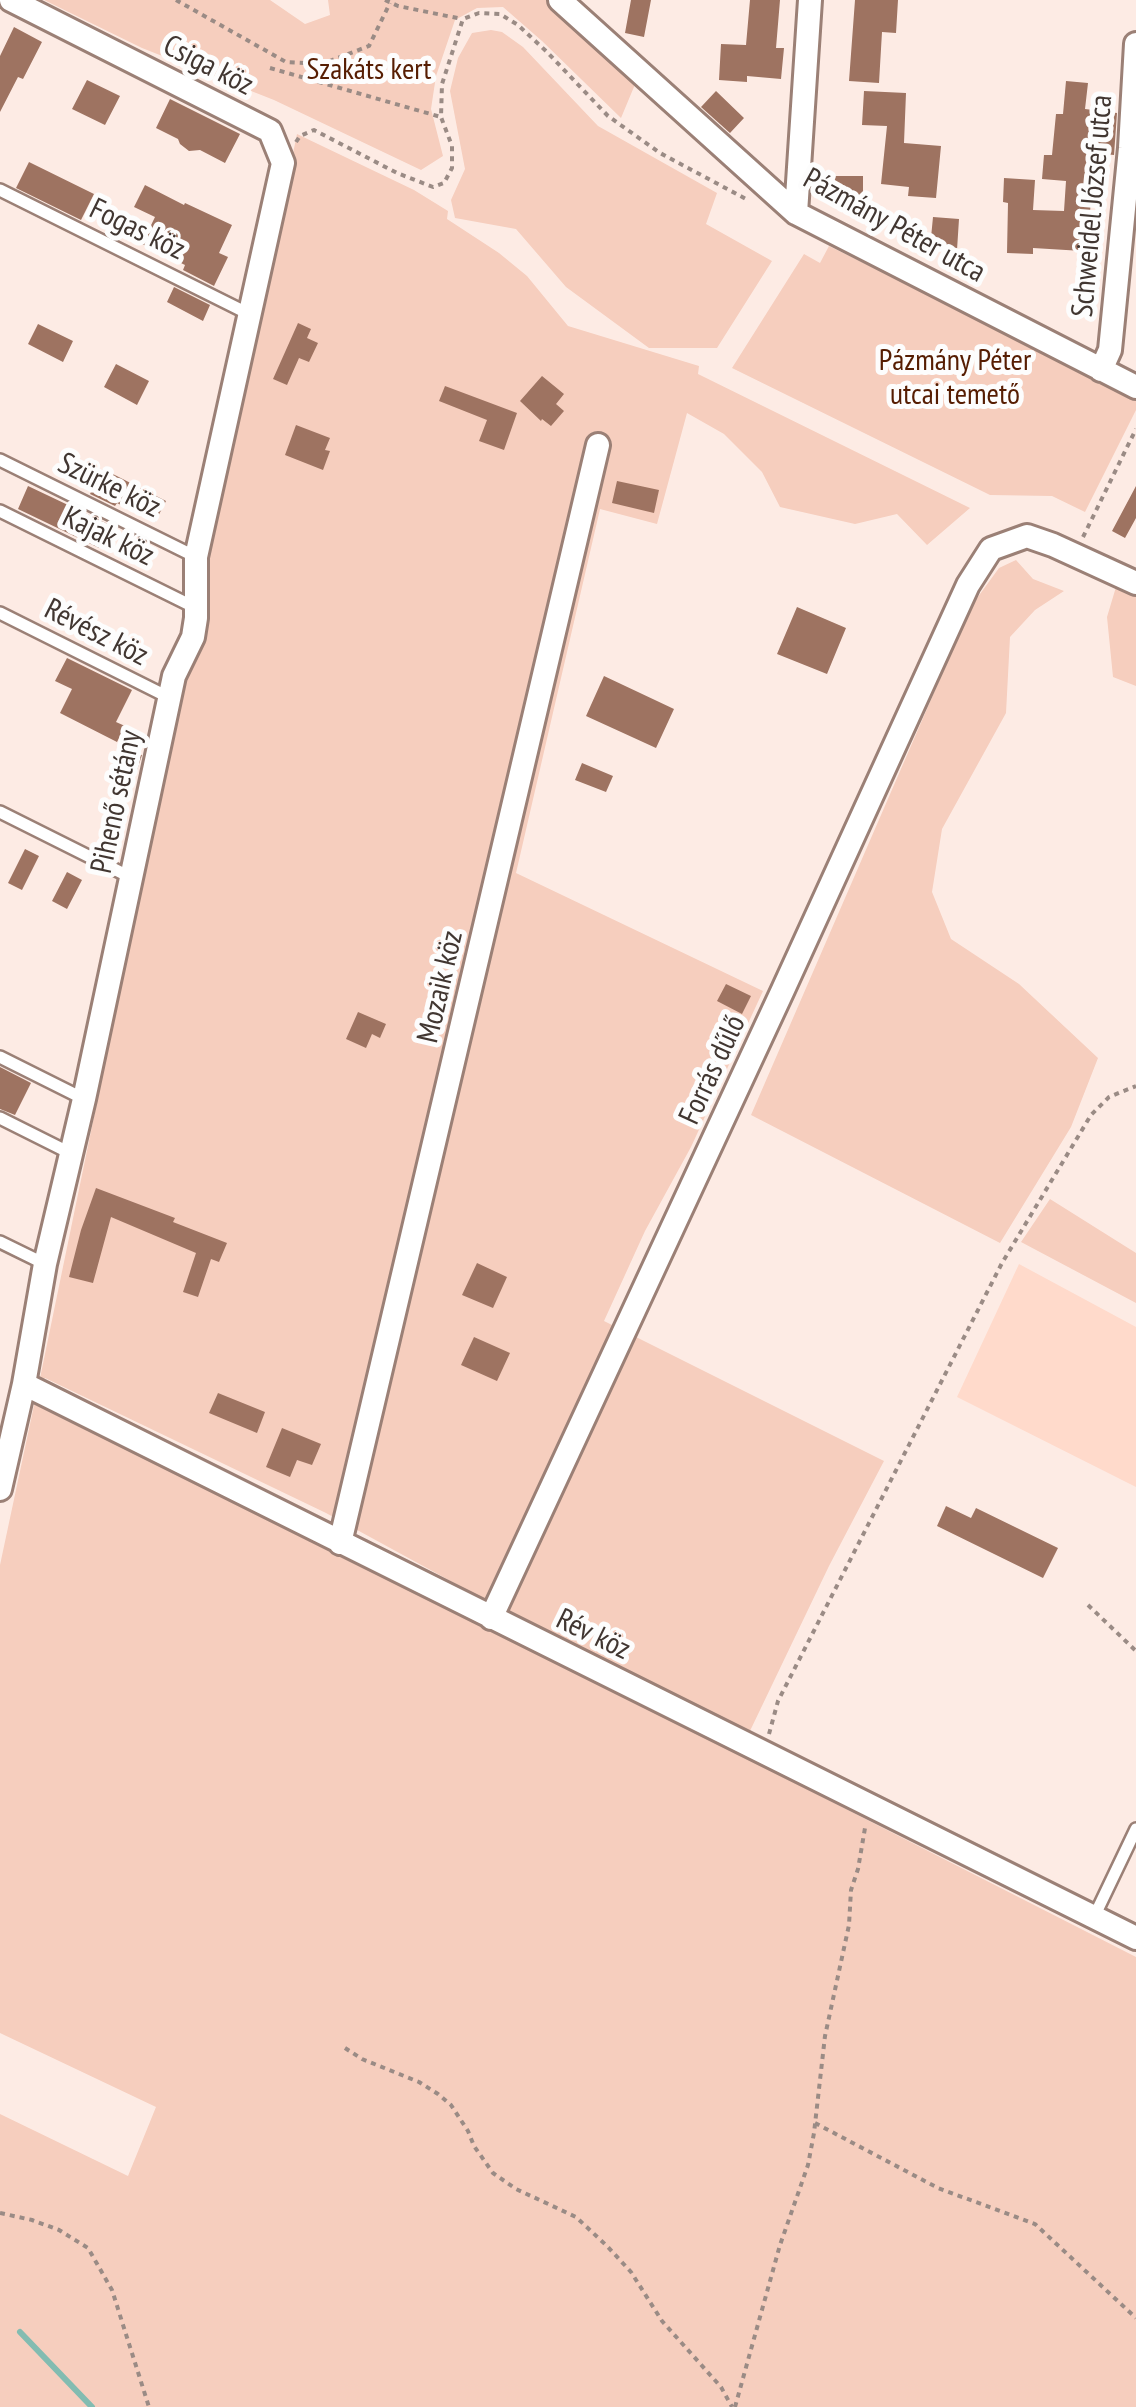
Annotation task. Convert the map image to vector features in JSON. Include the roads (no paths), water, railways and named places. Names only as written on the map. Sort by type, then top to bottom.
[{"type":"street","name":"Csiga köz","points":[[11,0],[270,131],[283,163]]},
{"type":"street","name":"Pázmány Péter utca","points":[[560,0],[796,212],[1136,387]]},
{"type":"street","points":[[796,212],[810,0]]},
{"type":"street","name":"Schweidel József utca","points":[[1101,370],[1110,350],[1112,332],[1136,44]]},
{"type":"street","name":"Pihenő sétány","points":[[0,1489],[45,1264],[174,676],[193,637],[196,557],[283,163]]},
{"type":"street","name":"Mozaik köz","points":[[340,1543],[598,445]]},
{"type":"street","name":"Forrás dűlő","points":[[491,1618],[968,585],[991,549],[1028,536],[1136,583]]},
{"type":"street","name":"Rév köz","points":[[24,1384],[1136,1938]]},
{"type":"lane","name":"Fogas köz","points":[[0,190],[251,314]]},
{"type":"lane","name":"Szürke köz","points":[[0,460],[196,557]]},
{"type":"lane","name":"Kajak köz","points":[[0,511],[194,607]]},
{"type":"lane","name":"Révész köz","points":[[0,614],[170,698]]},
{"type":"lane","points":[[0,812],[132,878]]},
{"type":"lane","points":[[0,1057],[84,1099]]},
{"type":"lane","points":[[0,1118],[72,1154]]},
{"type":"lane","points":[[0,1242],[45,1264]]},
{"type":"lane","points":[[1094,1917],[1136,1829]]},
{"type":"waterway","points":[[20,2332],[92,2407]]},
{"type":"park label","name":"Szakáts kert","points":[[369,70]]},
{"type":"park label","name":"Pázmány Péter utcai temető","points":[[955,378]]}]
